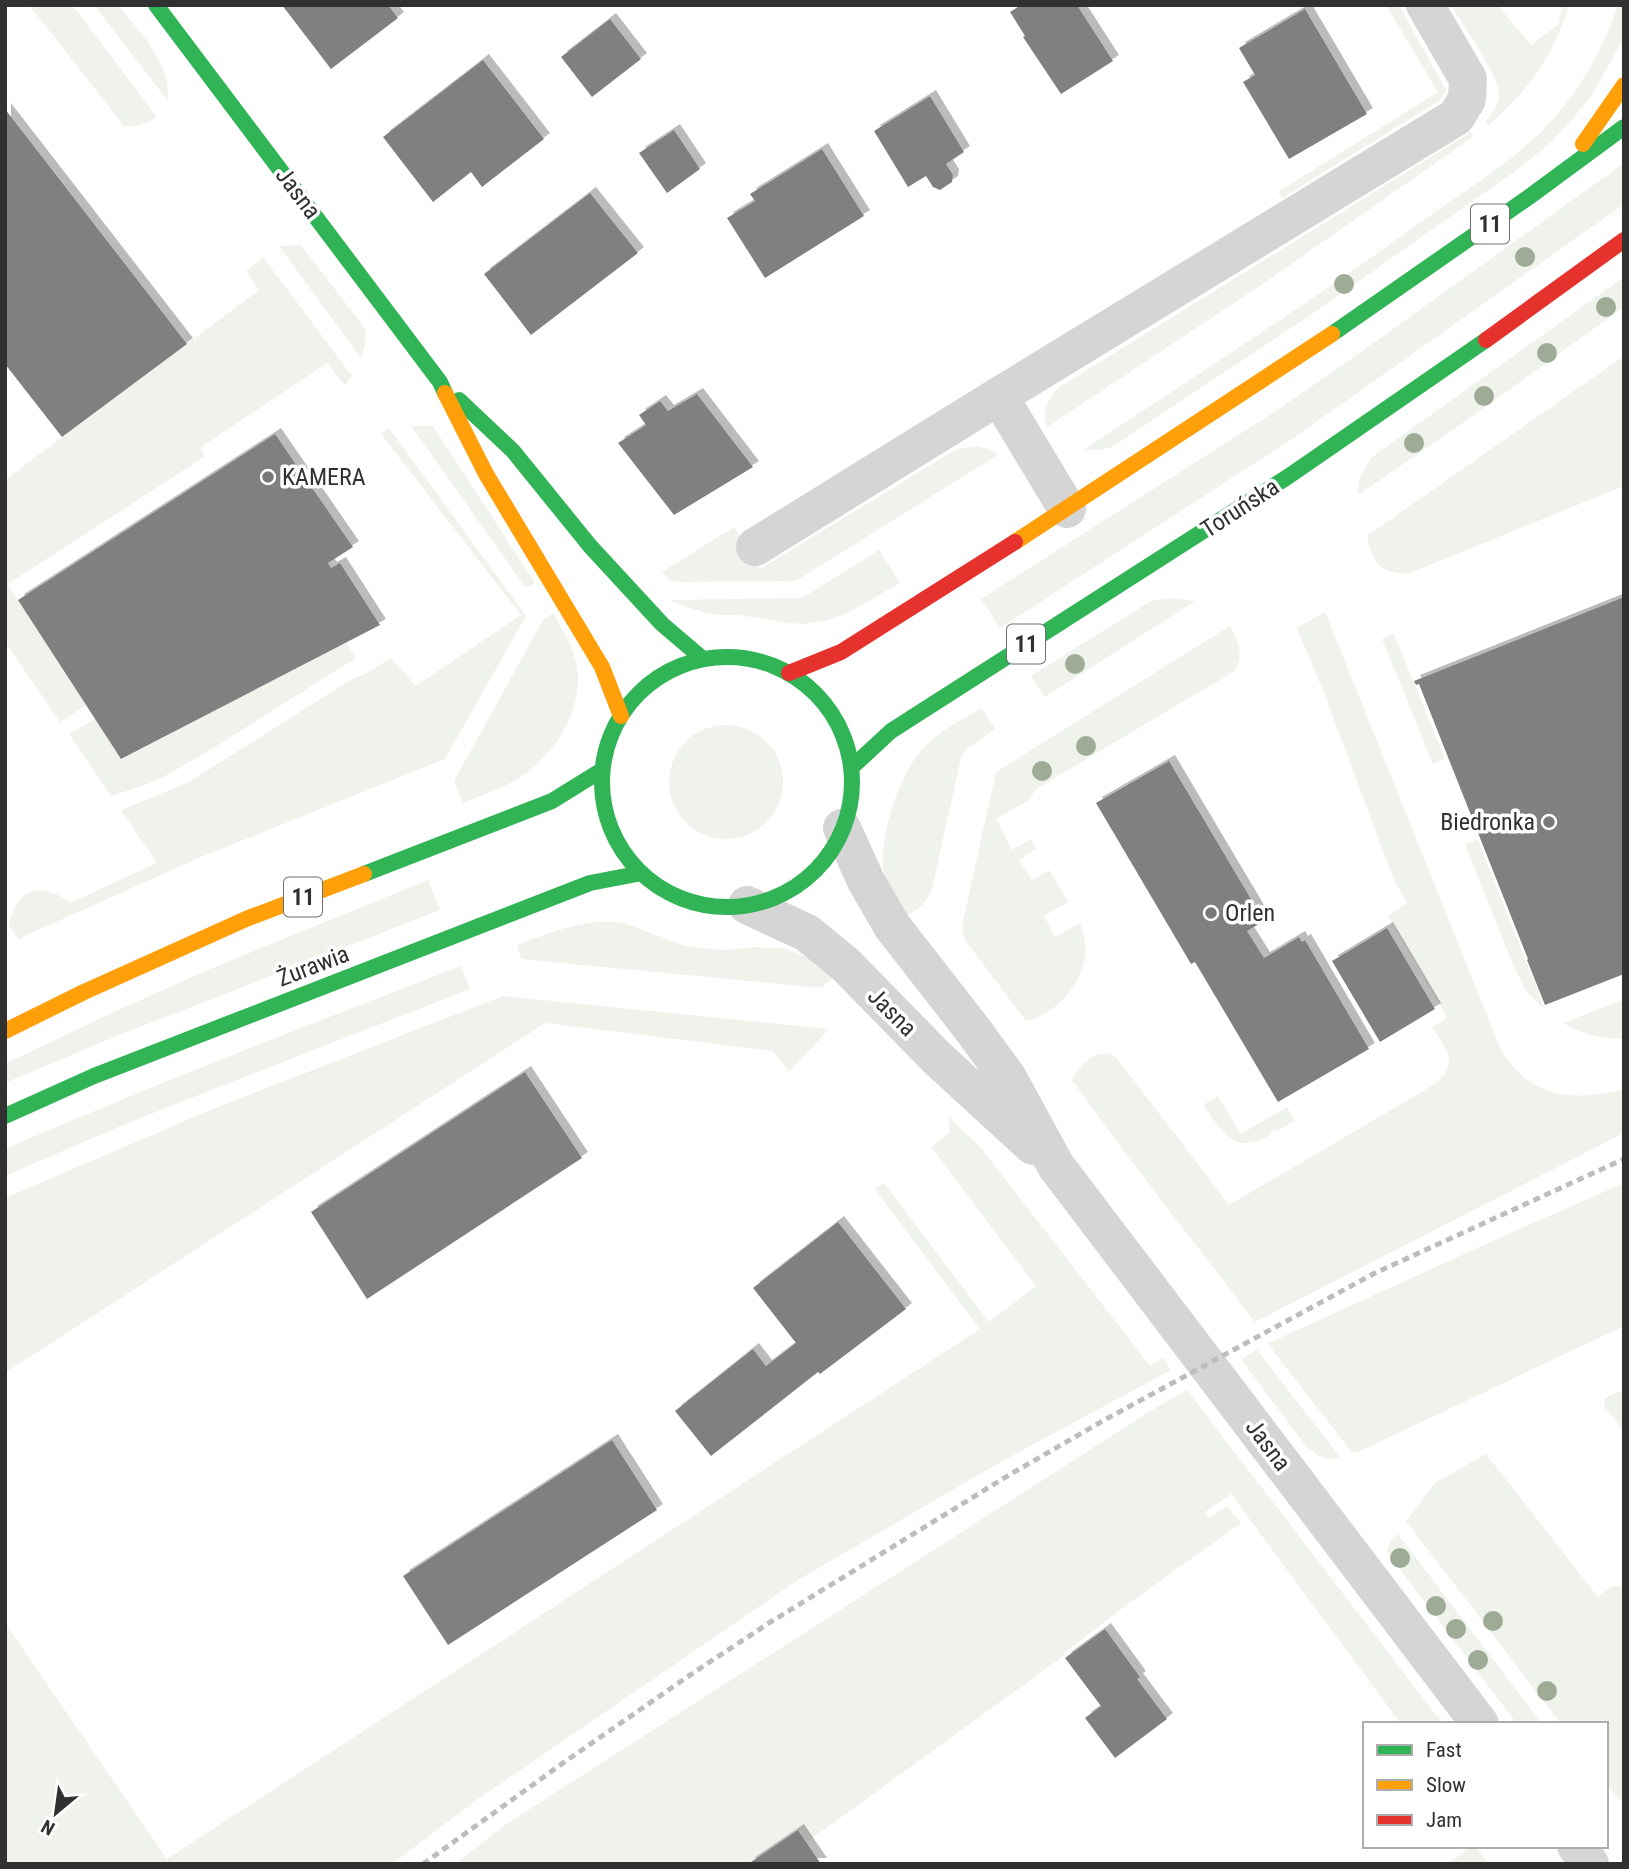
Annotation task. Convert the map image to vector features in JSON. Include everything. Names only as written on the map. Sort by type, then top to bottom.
[{"type":"main road","name":"Jasna","points":[[156,5],[440,382],[513,451],[590,546],[662,624],[703,659]]},
{"type":"main road","points":[[1552,181],[1590,137],[1624,85]]},
{"type":"main road","name":"11","points":[[789,673],[841,652],[1228,405],[1552,181],[1624,128]]},
{"type":"main road","name":"Toruńska","points":[[851,768],[891,731],[1289,476],[1624,240]]},
{"type":"main road","name":"Jasna","points":[[440,382],[486,474],[601,667],[621,716]]},
{"type":"main road","points":[[725,657],[762,662],[789,673],[810,688],[828,708],[841,731],[851,768],[849,805],[842,828],[827,856],[805,880],[762,902],[747,905],[709,905],[684,899],[662,888],[642,873],[618,843],[602,795],[602,769],[610,737],[621,716],[636,696],[655,679],[679,666],[703,659],[725,657]]},
{"type":"main road","name":"11","points":[[5,1031],[73,997],[246,919],[552,801],[602,769]]},
{"type":"main road","name":"Żurawia","points":[[5,1116],[107,1071],[590,883],[642,873]]},
{"type":"street","points":[[755,547],[1456,117],[1467,99],[1468,79],[1424,5]]},
{"type":"street","points":[[999,396],[1067,509]]},
{"type":"street","name":"Jasna","points":[[842,828],[866,881],[892,926],[1007,1078],[1056,1166],[1478,1722]]},
{"type":"street","name":"Jasna","points":[[747,905],[807,933],[846,965],[938,1059],[1056,1166]]},
{"type":"street","points":[[1578,1848],[1590,1864]]},
{"type":"shaded area","points":[[29,5],[72,5],[157,117],[149,122],[124,126]]},
{"type":"shaded area","points":[[94,5],[118,5],[145,38],[164,73],[168,101]]},
{"type":"shaded area","points":[[1386,5],[1399,5],[1446,90],[1439,101],[1282,198],[1278,192],[1438,92]]},
{"type":"shaded area","points":[[1451,5],[1497,5],[1531,45],[1559,24],[1562,5],[1569,5],[1556,40],[1538,71],[1516,99],[1489,125],[1486,121],[1497,104],[1498,88],[1488,65]]},
{"type":"shaded area","points":[[1618,5],[1624,5],[1624,38],[1593,93],[1549,144],[1521,167],[1312,314],[1112,447],[1083,450],[1329,287],[1523,148],[1551,121],[1575,91],[1604,40]]},
{"type":"shaded area","points":[[1471,132],[1474,136],[1264,283],[1047,427],[1046,406],[1058,388]]},
{"type":"shaded area","points":[[1624,163],[1624,204],[1295,437],[1000,628],[981,599],[1276,411]]},
{"type":"shaded area","points":[[301,245],[366,330],[361,358],[279,246]]},
{"type":"shaded area","points":[[263,257],[352,376],[345,385],[327,363],[201,447],[204,457],[8,584],[86,705],[60,722],[5,642],[5,480],[259,290],[246,271]]},
{"type":"shaded area","points":[[1624,277],[1624,307],[1358,495],[1361,475],[1372,457]]},
{"type":"shaded area","points":[[1624,356],[1624,486],[1407,574],[1389,571],[1378,564],[1367,536]]},
{"type":"shaded area","points":[[411,426],[433,426],[535,583],[526,588]]},
{"type":"shaded area","points":[[389,428],[526,616],[445,759],[201,857],[18,939],[9,926],[16,906],[24,895],[45,891],[70,903],[157,863],[121,810],[189,782],[352,679],[391,658],[416,686],[521,615],[381,434]]},
{"type":"shaded area","points":[[976,446],[999,454],[796,581],[678,582],[670,580],[662,572],[734,527],[760,569],[955,450]]},
{"type":"shaded area","points":[[879,550],[900,583],[848,613],[831,619],[805,624],[788,623],[706,613],[672,602],[802,598]]},
{"type":"shaded area","points":[[1169,598],[1195,601],[1045,697],[1031,676],[1151,601]]},
{"type":"shaded area","points":[[1325,612],[1500,1048],[1525,1078],[1538,1087],[1553,1092],[1586,1095],[1624,1089],[1624,1133],[1255,1322],[1072,1080],[1090,1058],[1103,1054],[1116,1057],[1229,1205],[1437,1083],[1448,1068],[1448,1055],[1432,1027],[1447,1018],[1388,916],[1407,903],[1393,878],[1297,628]]},
{"type":"shaded area","points":[[553,613],[570,646],[577,667],[576,697],[566,726],[548,753],[526,773],[504,786],[463,803],[454,781],[543,620]]},
{"type":"shaded area","points":[[1230,626],[1240,655],[1233,672],[1041,786],[1029,800],[996,819],[1012,850],[1031,839],[1036,849],[1019,860],[1032,880],[1049,870],[1069,902],[1044,916],[1055,937],[1080,923],[1085,943],[1083,967],[1065,998],[1047,1013],[1026,1021],[965,940],[962,926],[996,772]]},
{"type":"shaded area","points":[[1394,634],[1445,759],[1433,764],[1382,639]]},
{"type":"shaded area","points":[[346,642],[356,658],[205,753],[145,785],[111,796],[69,734],[95,719],[122,759]]},
{"type":"shaded area","points":[[982,708],[995,729],[967,749],[961,758],[931,893],[921,906],[904,918],[886,884],[883,863],[892,807],[907,771],[927,744],[946,729]]},
{"type":"shaded area","points":[[726,725],[748,729],[766,742],[779,760],[783,782],[779,804],[766,822],[748,835],[726,839],[704,835],[686,822],[673,804],[669,782],[673,760],[686,742],[704,729]]},
{"type":"shaded area","points":[[1478,840],[1544,1007],[1542,1008],[1525,989],[1513,965],[1465,844]]},
{"type":"shaded area","points":[[428,880],[440,910],[114,1037],[5,1083],[5,1064],[210,969]]},
{"type":"shaded area","points":[[597,922],[630,925],[685,946],[722,950],[757,947],[786,949],[813,961],[833,977],[820,988],[521,959],[517,945],[566,928]]},
{"type":"shaded area","points":[[461,966],[470,989],[123,1125],[5,1176],[5,1149],[175,1078]]},
{"type":"shaded area","points":[[503,996],[829,1029],[789,1072],[773,1051],[545,1023],[5,1373],[5,1198],[213,1109]]},
{"type":"shaded area","points":[[1624,999],[1624,1039],[1592,1035],[1563,1023]]},
{"type":"shaded area","points":[[1218,1096],[1241,1134],[1287,1107],[1295,1121],[1277,1131],[1271,1131],[1272,1134],[1259,1140],[1239,1142],[1224,1133],[1203,1105]]},
{"type":"shaded area","points":[[948,1116],[981,1148],[1150,1366],[1163,1358],[1171,1370],[997,1464],[798,1580],[478,1799],[392,1864],[5,1864],[5,1623],[167,1859],[980,1329],[875,1189],[884,1183],[989,1322],[1036,1286],[931,1147],[950,1132]]},
{"type":"shaded area","points":[[1624,1183],[1624,1326],[1358,1452],[1351,1451],[1269,1343],[1508,1234]]},
{"type":"shaded area","points":[[1257,1350],[1340,1457],[1331,1460],[1317,1455],[1306,1446],[1241,1359]]},
{"type":"shaded area","points":[[1187,1390],[1441,1722],[1400,1722],[1231,1494],[1205,1512],[1209,1518],[1227,1506],[1241,1523],[1128,1604],[1064,1653],[1065,1655],[807,1842],[798,1829],[747,1864],[455,1864],[505,1825]]},
{"type":"shaded area","points":[[1617,1392],[1624,1392],[1624,1431],[1604,1406],[1605,1398]]},
{"type":"shaded area","points":[[1486,1454],[1598,1597],[1613,1586],[1624,1587],[1624,1805],[1608,1785],[1608,1722],[1559,1722],[1406,1521],[1435,1483]]},
{"type":"shaded area","points":[[1398,1534],[1540,1722],[1515,1722],[1387,1552],[1390,1541]]},
{"type":"shaded area","points":[[1468,1849],[1477,1849],[1489,1864],[1448,1864]]},
{"type":"building","points":[[282,5],[388,5],[398,18],[331,69]]},
{"type":"building","points":[[1021,5],[1077,5],[1113,61],[1061,94],[1023,37],[1025,36],[1010,12]]},
{"type":"building","points":[[1305,9],[1367,114],[1289,159],[1243,82],[1255,75],[1239,48]]},
{"type":"building","points":[[610,19],[641,59],[592,97],[561,57]]},
{"type":"building","points":[[483,60],[544,139],[482,187],[471,172],[433,202],[383,137]]},
{"type":"building","points":[[930,96],[964,152],[946,164],[953,175],[952,182],[940,190],[933,187],[926,176],[908,187],[874,131]]},
{"type":"building","points":[[5,109],[187,344],[62,437],[5,364]]},
{"type":"building","points":[[674,130],[700,169],[667,193],[639,153]]},
{"type":"building","points":[[822,149],[864,216],[765,278],[727,218],[755,201],[750,194]]},
{"type":"building","points":[[590,193],[638,253],[531,335],[484,274]]},
{"type":"building","points":[[697,394],[753,467],[674,515],[618,443],[646,425],[639,415],[660,401],[668,411]]},
{"type":"building","points":[[275,434],[353,547],[328,563],[331,568],[340,563],[380,625],[121,759],[18,600]]},
{"type":"building","name":"Biedronka","points":[[1624,597],[1624,974],[1545,1005],[1419,684],[1416,685],[1414,681]]},
{"type":"building","points":[[1169,761],[1264,921],[1247,931],[1264,958],[1299,937],[1302,942],[1305,940],[1369,1049],[1278,1102],[1195,962],[1191,964],[1096,803]]},
{"type":"building","points":[[1387,928],[1435,1009],[1380,1042],[1332,961]]},
{"type":"building","points":[[525,1072],[582,1158],[367,1299],[311,1212]]},
{"type":"building","points":[[838,1222],[906,1309],[820,1374],[818,1372],[711,1456],[675,1411],[753,1349],[766,1366],[796,1343],[753,1288]]},
{"type":"building","points":[[612,1440],[657,1510],[448,1645],[403,1576]]},
{"type":"building","points":[[1105,1629],[1167,1719],[1115,1758],[1085,1718],[1101,1706],[1065,1658]]},
{"type":"building","points":[[798,1830],[821,1864],[748,1864]]},
{"type":"railway","points":[[423,1864],[693,1673],[1009,1475],[1375,1273],[1624,1159]]},
{"type":"traffic: fast","points":[[156,5],[440,382],[445,393]]},
{"type":"traffic: fast","points":[[1332,334],[1529,197],[1624,127]]},
{"type":"traffic: fast","points":[[851,768],[891,731],[1289,476],[1486,340]]},
{"type":"traffic: fast","points":[[459,400],[513,451],[590,546],[662,624],[703,659]]},
{"type":"traffic: fast","points":[[727,657],[775,667],[796,678],[815,694],[831,713],[842,734],[852,782],[842,830],[831,851],[815,870],[796,886],[775,897],[727,907],[679,897],[658,886],[639,870],[623,851],[612,830],[602,782],[612,734],[623,713],[639,694],[658,678],[679,667],[727,657]]},
{"type":"traffic: fast","points":[[364,874],[552,801],[602,770]]},
{"type":"traffic: fast","points":[[5,1116],[94,1076],[590,883],[642,873]]},
{"type":"traffic: slow","points":[[1583,144],[1624,85]]},
{"type":"traffic: slow","points":[[1015,542],[1332,334]]},
{"type":"traffic: slow","points":[[445,393],[486,474],[602,667],[621,716]]},
{"type":"traffic: slow","points":[[5,1031],[246,919],[364,874]]},
{"type":"traffic: jam","points":[[1486,340],[1624,240]]},
{"type":"traffic: jam","points":[[789,673],[841,652],[1015,542]]},
{"type":"place","name":"KAMERA","points":[[268,477]]},
{"type":"place","name":"Biedronka","points":[[1549,822]]},
{"type":"place","name":"Orlen","points":[[1211,913]]}]
